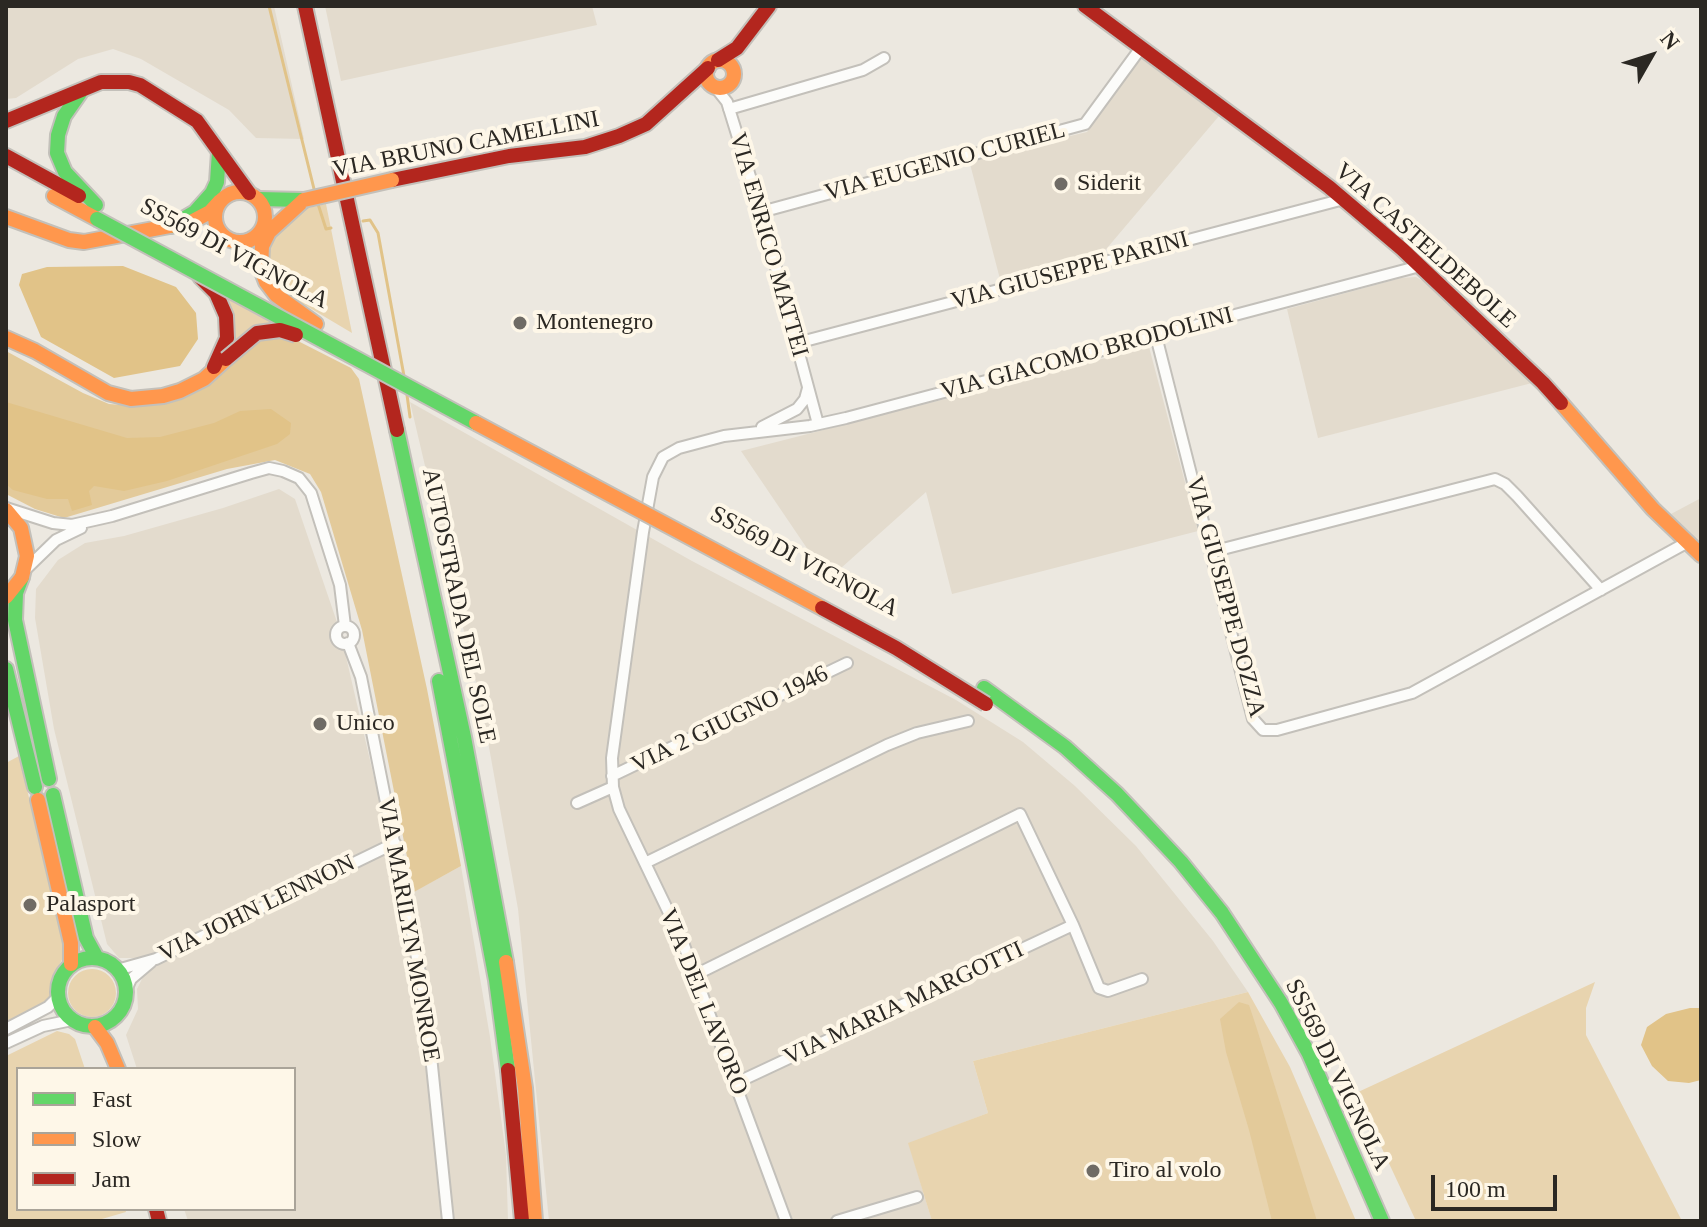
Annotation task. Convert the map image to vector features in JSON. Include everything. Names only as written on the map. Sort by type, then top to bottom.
[{"type":"main road","name":"AUTOSTRADA DEL SOLE","points":[[293,6],[435,661],[482,897],[511,1092],[522,1221]]},
{"type":"main road","name":"AUTOSTRADA DEL SOLE","points":[[305,6],[464,737],[498,909],[525,1088],[535,1221]]},
{"type":"main road","points":[[680,91],[697,85],[722,88],[732,76],[737,48],[769,6]]},
{"type":"main road","name":"VIA CASTELDEBOLE","points":[[1085,6],[1344,199],[1420,266],[1543,383],[1653,509],[1701,555]]},
{"type":"main road","name":"VIA BRUNO CAMELLINI","points":[[299,201],[509,156],[585,147],[646,124],[680,91],[737,48]]},
{"type":"main road","points":[[714,86],[707,79],[713,64],[729,63],[732,76]]},
{"type":"main road","points":[[6,121],[101,82],[140,85],[197,121],[254,196],[265,218]]},
{"type":"main road","points":[[84,89],[64,116],[57,153],[65,172],[100,211]]},
{"type":"main road","points":[[171,226],[195,212],[212,193],[217,182],[219,152]]},
{"type":"main road","name":"SS569 DI VIGNOLA","points":[[6,156],[185,266],[985,696],[1109,802],[1172,869],[1213,921],[1246,968],[1298,1059],[1370,1221]]},
{"type":"main road","name":"SS569 DI VIGNOLA","points":[[6,171],[100,211],[316,324],[923,651],[985,696],[1065,747],[1117,794],[1181,862],[1222,913],[1281,1003],[1309,1054],[1382,1221]]},
{"type":"main road","points":[[6,217],[69,240],[84,242],[191,222],[210,212],[233,192],[299,201]]},
{"type":"main road","points":[[220,201],[215,214],[221,233]]},
{"type":"main road","points":[[191,222],[202,224],[238,242],[251,239],[261,230],[265,218],[299,201]]},
{"type":"main road","points":[[299,201],[280,220],[262,246],[261,269],[276,295],[316,324]]},
{"type":"main road","points":[[185,266],[210,286],[226,316],[227,338],[213,370]]},
{"type":"main road","points":[[6,338],[108,393],[131,399],[163,396],[195,384],[257,333],[280,330],[414,390]]},
{"type":"main road","points":[[6,509],[21,528],[26,542],[23,574],[16,593],[15,620],[49,779]]},
{"type":"main road","points":[[6,597],[23,574]]},
{"type":"main road","points":[[6,669],[71,943],[71,964],[61,980],[60,1006],[72,1020],[95,1027],[118,1015],[127,988],[117,970],[97,958],[86,938],[53,795]]},
{"type":"main road","points":[[71,964],[97,958]]},
{"type":"main road","points":[[117,1066],[114,1036],[118,1015]]},
{"type":"main road","points":[[95,1027],[117,1066]]},
{"type":"street","name":"VIA EUGENIO CURIEL","points":[[761,212],[1085,124],[1140,49]]},
{"type":"street","points":[[728,106],[863,70],[884,58]]},
{"type":"street","name":"VIA ENRICO MATTEI","points":[[728,106],[732,76]]},
{"type":"street","name":"VIA ENRICO MATTEI","points":[[714,86],[728,106],[761,212],[818,424]]},
{"type":"street","name":"VIA GIUSEPPE PARINI","points":[[797,343],[1344,199]]},
{"type":"street","name":"VIA GIACOMO BRODOLINI","points":[[753,431],[818,424],[1420,266]]},
{"type":"street","name":"VIA GIUSEPPE DOZZA","points":[[1156,336],[1253,719],[1263,730],[1277,730],[1412,693],[1686,543]]},
{"type":"street","name":"VIA ENRICO MATTEI","points":[[805,399],[808,387]]},
{"type":"street","points":[[805,399],[803,415],[809,422],[818,424]]},
{"type":"street","points":[[753,431],[788,415],[805,399]]},
{"type":"street","name":"VIA DEL LAVORO","points":[[753,431],[679,448],[663,457],[653,477],[643,532],[612,782],[619,809],[695,975],[786,1221]]},
{"type":"street","name":"VIA MARILYN MONROE","points":[[101,519],[269,468],[299,478],[311,493],[340,585],[345,626],[354,632],[348,643],[361,677],[395,843],[428,1023],[448,1221]]},
{"type":"street","points":[[1211,552],[1495,479],[1517,496],[1601,590]]},
{"type":"street","points":[[6,509],[72,525],[101,519]]},
{"type":"street","points":[[23,574],[56,540],[101,519]]},
{"type":"street","name":"VIA 2 GIUGNO 1946","points":[[612,782],[847,663]]},
{"type":"street","points":[[645,863],[887,745],[917,733],[968,721]]},
{"type":"street","points":[[577,803],[612,782]]},
{"type":"street","points":[[695,975],[1020,814],[1099,988],[1108,991],[1142,979]]},
{"type":"street","name":"VIA JOHN LENNON","points":[[117,970],[156,959],[395,843]]},
{"type":"street","name":"VIA MARIA MARGOTTI","points":[[736,1083],[1073,925]]},
{"type":"street","points":[[127,988],[131,979],[156,959]]},
{"type":"street","points":[[6,1029],[48,1007],[58,997]]},
{"type":"street","points":[[6,1043],[43,1026],[72,1020]]},
{"type":"street","points":[[837,1221],[917,1197]]},
{"type":"shaded area","points":[[6,6],[274,6],[304,139],[256,138],[229,110],[141,59],[113,49],[78,59],[16,98],[6,99]]},
{"type":"shaded area","points":[[325,6],[592,6],[597,25],[341,81]]},
{"type":"shaded area","name":"Siderit","points":[[1140,58],[1219,116],[1102,254],[1001,283],[969,160],[1087,132]]},
{"type":"shaded area","points":[[326,204],[352,333],[283,292],[269,276],[267,241],[294,211]]},
{"type":"shaded area","points":[[123,266],[176,287],[196,313],[198,339],[180,366],[114,378],[41,337],[19,285],[22,274],[47,267]]},
{"type":"shaded area","points":[[1416,277],[1430,285],[1532,383],[1318,438],[1287,309],[1401,278]]},
{"type":"shaded area","points":[[220,293],[278,323],[225,354]]},
{"type":"shaded area","points":[[263,336],[296,340],[351,368],[359,379],[427,689],[461,866],[414,892],[362,630],[321,492],[310,474],[275,460],[227,469],[64,518],[35,509],[6,494],[6,351],[83,393],[109,404],[133,406],[158,403]]},
{"type":"shaded area","points":[[1149,347],[1198,531],[1043,571],[952,594],[926,492],[831,577],[819,566],[741,451]]},
{"type":"shaded area","points":[[6,402],[127,438],[160,437],[214,423],[240,411],[271,409],[291,423],[290,434],[277,444],[167,481],[124,491],[94,486],[89,491],[92,505],[72,511],[68,499],[47,499],[13,490],[6,484]]},
{"type":"shaded area","points":[[410,402],[692,561],[956,700],[1023,742],[1075,786],[1136,846],[1213,941],[1248,992],[973,1061],[988,1113],[909,1144],[932,1221],[549,1221],[518,909],[482,708]]},
{"type":"shaded area","points":[[279,489],[295,499],[340,631],[402,898],[461,866],[506,1155],[508,1221],[188,1221],[185,1211],[296,1211],[296,1067],[136,1067],[126,1035],[138,1009],[137,989],[144,975],[134,958],[119,958],[107,944],[54,729],[35,618],[36,589],[58,560],[85,543],[124,536]]},
{"type":"shaded area","points":[[1701,498],[1701,543],[1671,514]]},
{"type":"shaded area","name":"Palasport","points":[[19,756],[66,952],[55,973],[50,996],[40,1006],[6,1023],[6,763]]},
{"type":"shaded area","points":[[92,969],[101,970],[109,976],[115,984],[115,1002],[109,1010],[101,1016],[92,1017],[83,1016],[75,1010],[69,1002],[68,993],[69,984],[75,976],[83,970]]},
{"type":"shaded area","points":[[1595,982],[1586,1008],[1586,1035],[1682,1221],[1416,1221],[1356,1093]]},
{"type":"shaded area","points":[[1248,992],[1290,1067],[1356,1221],[932,1221],[908,1143],[988,1113],[973,1061]]},
{"type":"shaded area","points":[[1239,1002],[1249,1005],[1317,1221],[1272,1221],[1226,1052],[1220,1019]]},
{"type":"shaded area","points":[[1701,1008],[1701,1080],[1689,1083],[1668,1081],[1652,1066],[1641,1045],[1647,1027],[1666,1014]]},
{"type":"shaded area","points":[[57,1031],[75,1039],[84,1067],[16,1067],[16,1211],[126,1212],[95,1221],[6,1221],[6,1056]]},
{"type":"waterway","points":[[269,6],[315,193]]},
{"type":"waterway","points":[[318,204],[326,229],[331,228]]},
{"type":"waterway","points":[[363,221],[370,220],[378,233],[404,376]]},
{"type":"waterway","points":[[407,395],[410,417]]},
{"type":"traffic: fast","points":[[80,93],[64,116],[57,153],[65,172],[96,205]]},
{"type":"traffic: fast","points":[[171,226],[195,212],[212,193],[217,182],[219,152]]},
{"type":"traffic: fast","points":[[258,199],[304,200]]},
{"type":"traffic: fast","points":[[97,219],[476,423]]},
{"type":"traffic: fast","points":[[397,430],[464,737],[506,962]]},
{"type":"traffic: fast","points":[[22,577],[16,593],[15,620],[49,779]]},
{"type":"traffic: fast","points":[[6,669],[35,787]]},
{"type":"traffic: fast","points":[[439,681],[496,980],[508,1070]]},
{"type":"traffic: fast","points":[[984,688],[1065,747],[1117,794],[1181,862],[1222,913],[1281,1003],[1309,1054],[1382,1221]]},
{"type":"traffic: fast","points":[[53,795],[86,938],[97,958]]},
{"type":"traffic: fast","points":[[99,958],[120,973],[126,992],[124,1005],[116,1016],[99,1026],[85,1026],[68,1016],[60,1005],[58,985],[68,968],[79,960],[99,958]]},
{"type":"traffic: slow","points":[[720,60],[730,64],[734,74],[730,84],[720,88],[710,84],[706,74],[710,64],[720,60]]},
{"type":"traffic: slow","points":[[304,200],[392,180]]},
{"type":"traffic: slow","points":[[240,192],[258,199],[265,217],[258,235],[240,242],[222,235],[215,217],[222,199],[240,192]]},
{"type":"traffic: slow","points":[[54,196],[97,219]]},
{"type":"traffic: slow","points":[[304,200],[269,232],[262,246],[261,269],[276,295],[316,324]]},
{"type":"traffic: slow","points":[[6,217],[69,240],[84,242],[191,222],[210,212],[220,201]]},
{"type":"traffic: slow","points":[[6,338],[108,393],[131,399],[180,391],[204,379],[226,359]]},
{"type":"traffic: slow","points":[[1561,403],[1653,509],[1701,555]]},
{"type":"traffic: slow","points":[[476,423],[822,608]]},
{"type":"traffic: slow","points":[[6,510],[21,528],[27,556],[22,577],[6,597]]},
{"type":"traffic: slow","points":[[38,800],[71,943],[71,964]]},
{"type":"traffic: slow","points":[[506,962],[525,1088],[535,1221]]},
{"type":"traffic: slow","points":[[95,1027],[107,1043],[117,1067]]},
{"type":"traffic: jam","points":[[305,6],[397,430]]},
{"type":"traffic: jam","points":[[718,60],[737,48],[769,6]]},
{"type":"traffic: jam","points":[[1085,6],[1329,187],[1402,249],[1561,403]]},
{"type":"traffic: jam","points":[[392,180],[509,156],[585,147],[619,136],[646,124],[708,68]]},
{"type":"traffic: jam","points":[[6,121],[101,82],[140,85],[197,121],[249,193]]},
{"type":"traffic: jam","points":[[6,156],[79,196]]},
{"type":"traffic: jam","points":[[200,277],[216,293],[226,316],[227,338],[214,367]]},
{"type":"traffic: jam","points":[[226,359],[257,333],[280,330],[296,335]]},
{"type":"traffic: jam","points":[[822,608],[896,648],[986,704]]},
{"type":"traffic: jam","points":[[508,1070],[522,1221]]},
{"type":"traffic: jam","points":[[156,1211],[159,1221]]},
{"type":"place","name":"Siderit","points":[[1061,184]]},
{"type":"place","name":"Montenegro","points":[[520,323]]},
{"type":"place","name":"Unico","points":[[320,724]]},
{"type":"place","name":"Palasport","points":[[30,905]]},
{"type":"place","name":"Tiro al volo","points":[[1093,1171]]}]
